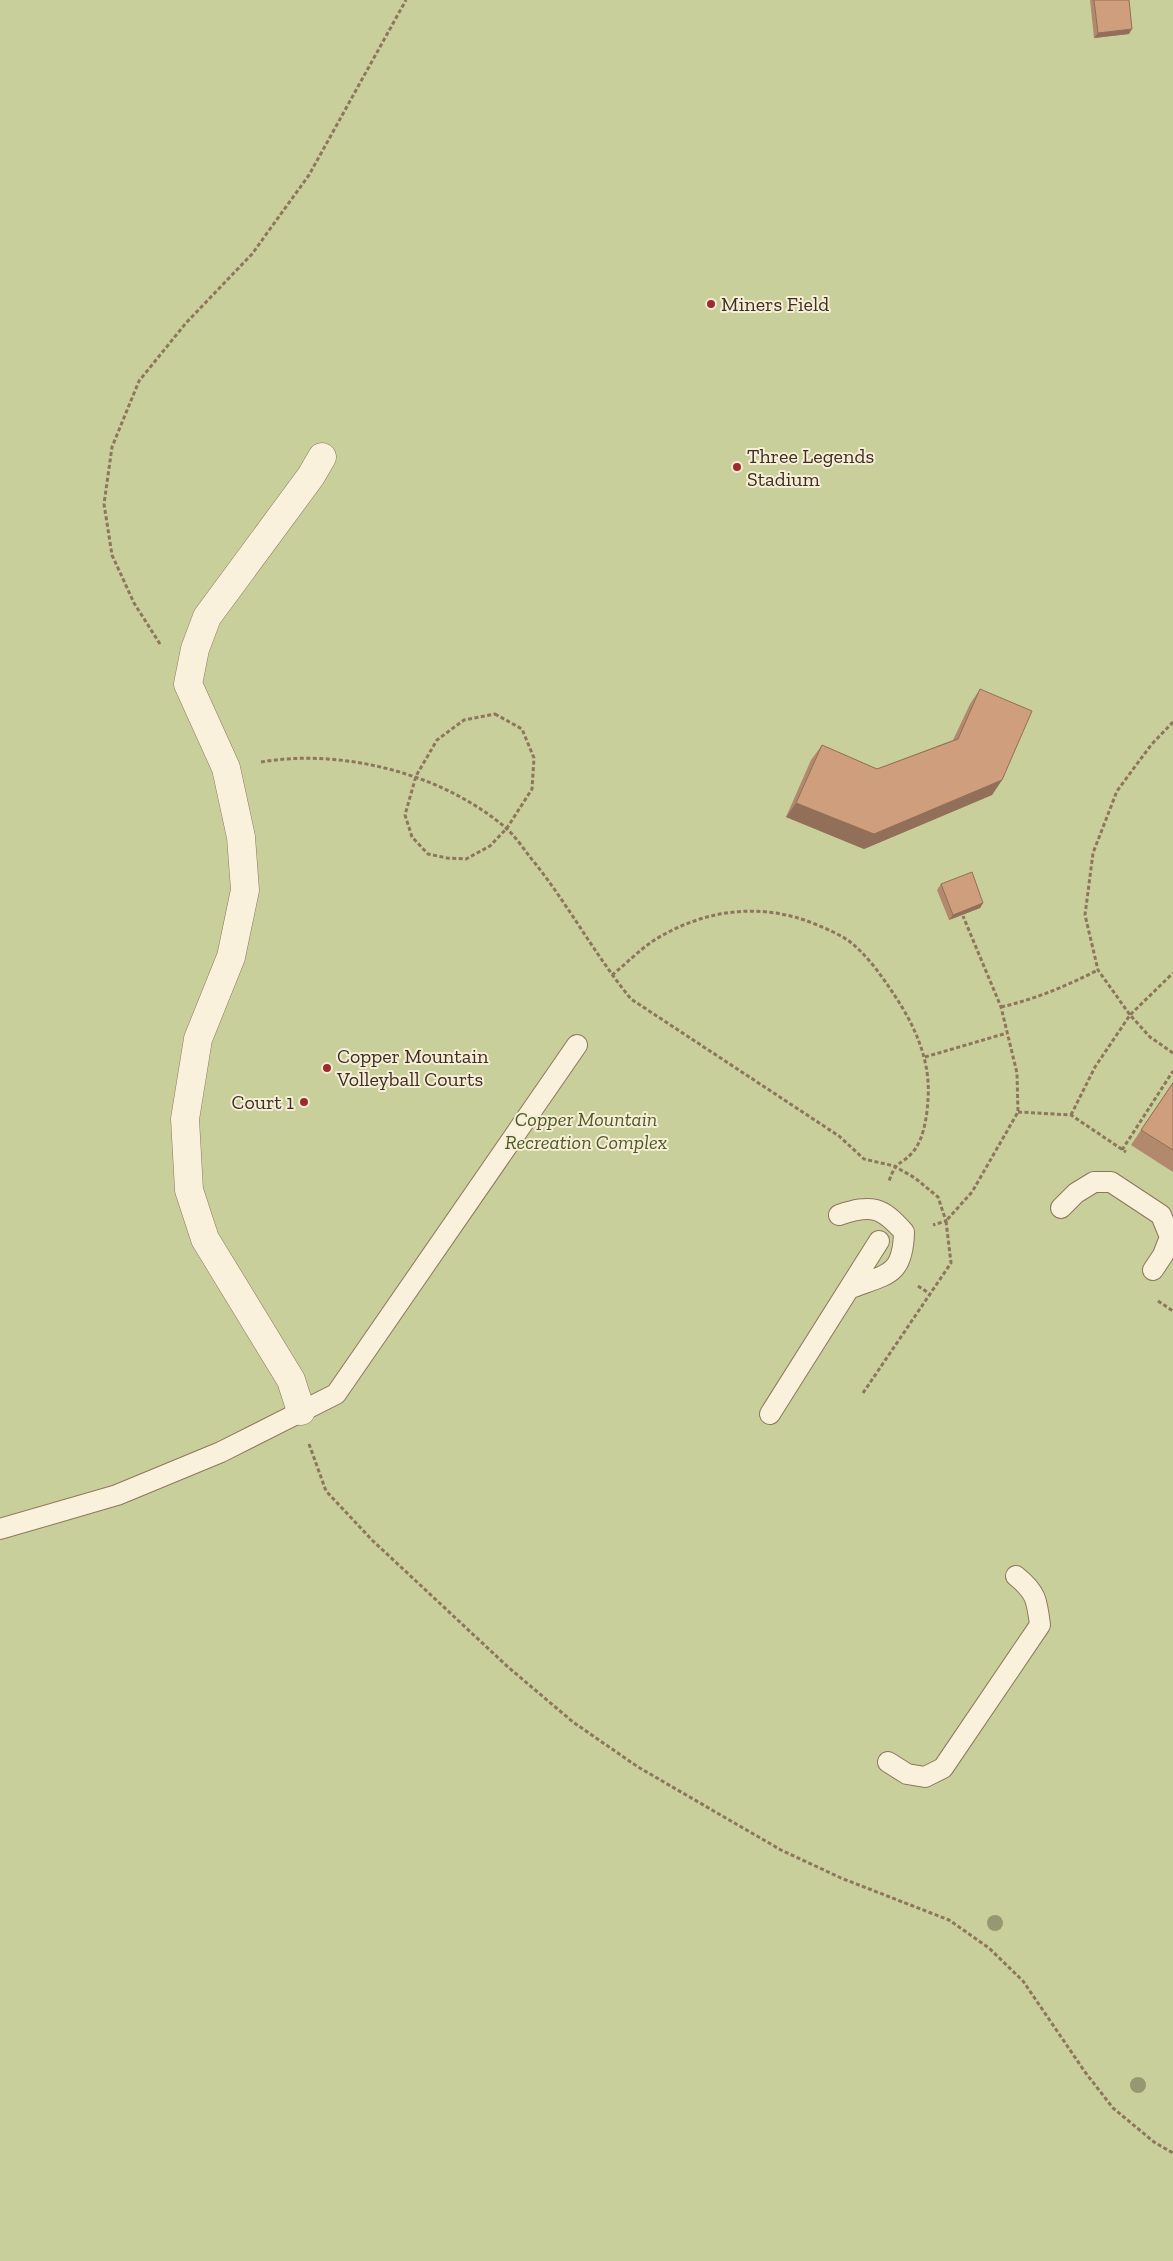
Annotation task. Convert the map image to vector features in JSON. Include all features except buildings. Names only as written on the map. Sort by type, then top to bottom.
[{"type":"street","points":[[300,1411],[291,1380],[205,1239],[189,1190],[185,1119],[198,1039],[231,956],[245,890],[241,837],[226,768],[188,684],[195,649],[207,617],[311,476],[322,457]]},
{"type":"lane","points":[[0,1529],[117,1495],[221,1452],[336,1394],[577,1045]]},
{"type":"lane","points":[[1060,1208],[1076,1193],[1094,1182],[1110,1182],[1135,1196],[1161,1216],[1170,1237],[1163,1255],[1153,1270]]},
{"type":"lane","points":[[839,1215],[858,1209],[879,1210],[893,1220],[904,1232],[902,1257],[896,1268],[851,1288]]},
{"type":"lane","points":[[770,1414],[879,1241]]},
{"type":"lane","points":[[888,1762],[907,1774],[925,1776],[943,1768],[1040,1625],[1038,1602],[1030,1588],[1016,1576]]},
{"type":"path","points":[[188,684],[160,645],[134,603],[112,555],[104,504],[112,447],[139,380],[186,322],[252,254],[309,175],[406,0]]},
{"type":"path","points":[[494,714],[522,729],[534,758],[532,789],[507,828],[490,846],[466,859],[428,854],[412,838],[405,815],[416,776],[437,740],[464,720],[494,714]]},
{"type":"path","points":[[1173,722],[1151,745],[1117,792],[1093,854],[1085,915],[1098,970],[1130,1015],[1150,1037],[1173,1053]]},
{"type":"path","points":[[226,768],[282,759],[347,760],[416,776],[459,796],[507,828],[548,878],[612,976],[631,999],[839,1136],[864,1159],[894,1166],[938,1197],[946,1221],[951,1263],[863,1393]]},
{"type":"path","points":[[612,976],[656,940],[715,914],[743,910],[771,911],[802,919],[849,941],[867,957],[909,1017],[925,1057],[928,1097],[925,1123],[914,1151],[894,1166]]},
{"type":"path","points":[[904,1232],[946,1221],[972,1192],[1018,1112],[1017,1073],[1001,1007],[963,916]]},
{"type":"path","points":[[1001,1007],[1043,996],[1098,970]]},
{"type":"path","points":[[1071,1115],[1095,1067],[1130,1015],[1173,973]]},
{"type":"path","points":[[925,1057],[1007,1033]]},
{"type":"path","points":[[1122,1150],[1173,1071]]},
{"type":"path","points":[[1018,1112],[1071,1115],[1130,1155]]},
{"type":"path","points":[[308,1441],[326,1490],[372,1540],[508,1667],[573,1722],[638,1768],[765,1842],[841,1878],[949,1920],[990,1948],[1023,1981],[1085,2072],[1113,2108],[1154,2142],[1173,2153]]},
{"type":"green space","name":"Copper Mountain Recreation Complex","points":[[0,0],[1173,0],[1173,2261],[0,2261]]},
{"type":"place","name":"Miners Field","points":[[711,304]]},
{"type":"place","name":"Three Legends Stadium","points":[[737,467]]},
{"type":"place","name":"Copper Mountain Volleyball Courts","points":[[327,1068]]},
{"type":"place","name":"Court 1","points":[[304,1102]]}]
